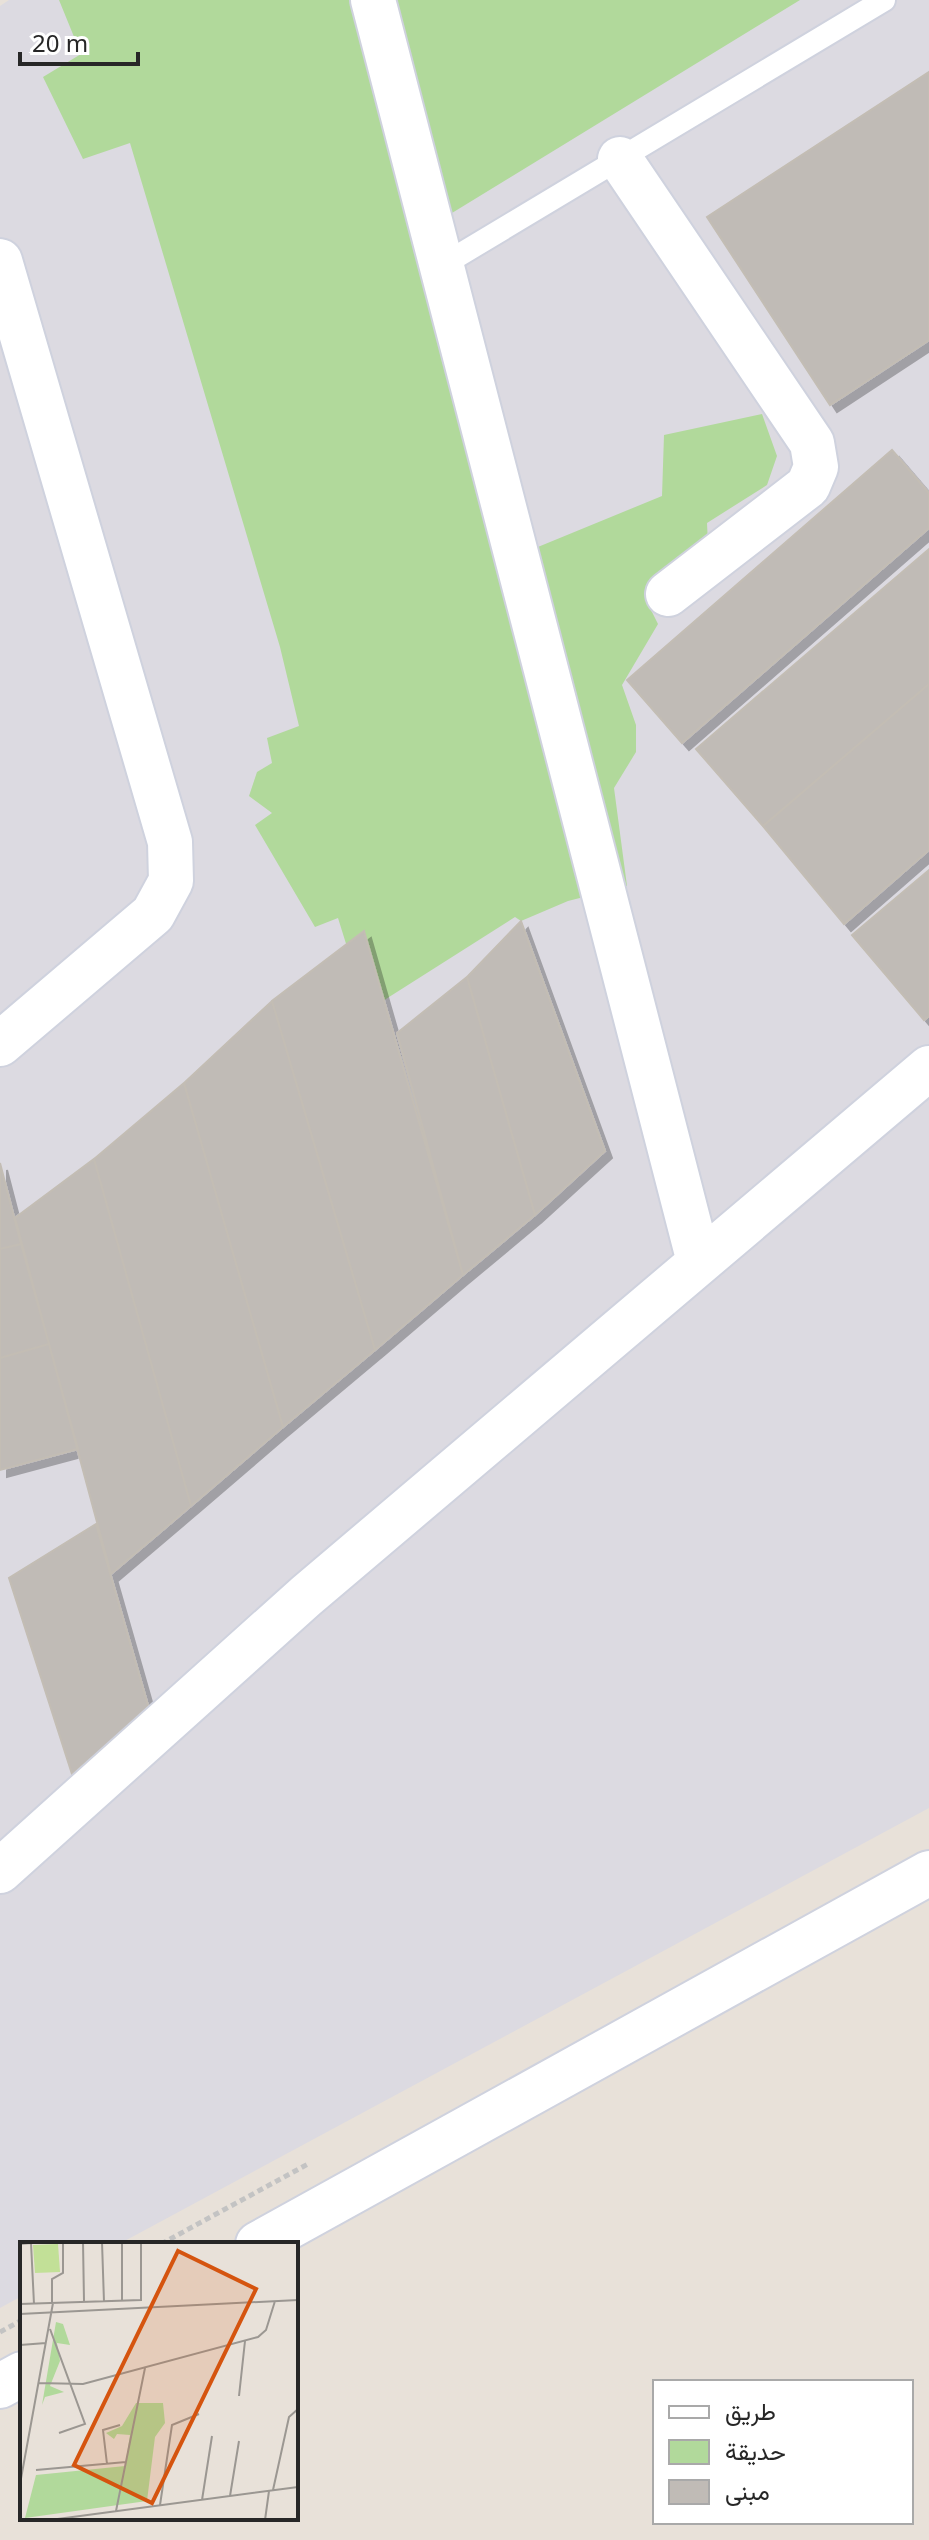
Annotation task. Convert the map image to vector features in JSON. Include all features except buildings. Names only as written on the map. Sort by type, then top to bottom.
[{"type":"street","points":[[373,0],[699,1262]]},
{"type":"street","points":[[620,159],[812,443],[816,467],[808,486],[668,594]]},
{"type":"street","points":[[0,261],[170,842],[171,881],[153,914],[0,1044]]},
{"type":"street","points":[[0,1871],[306,1596],[929,1068]]},
{"type":"street","points":[[262,2242],[929,1873]]},
{"type":"street","points":[[0,2386],[20,2375]]},
{"type":"lane","points":[[441,266],[884,0]]},
{"type":"path","points":[[0,2332],[20,2321]]},
{"type":"shaded area","points":[[9,0],[929,0],[929,1808],[123,2242],[20,2242],[20,2297],[0,2308],[0,6]]},
{"type":"green space","points":[[59,0],[800,0],[434,224],[533,549],[662,496],[664,435],[762,414],[777,456],[767,485],[707,523],[708,544],[645,598],[658,624],[622,685],[636,725],[636,752],[614,788],[627,886],[568,901],[521,921],[515,917],[367,1011],[338,918],[315,927],[255,825],[272,813],[249,796],[257,772],[272,763],[267,738],[299,726],[280,647],[130,143],[83,159],[43,77],[81,54]]}]
